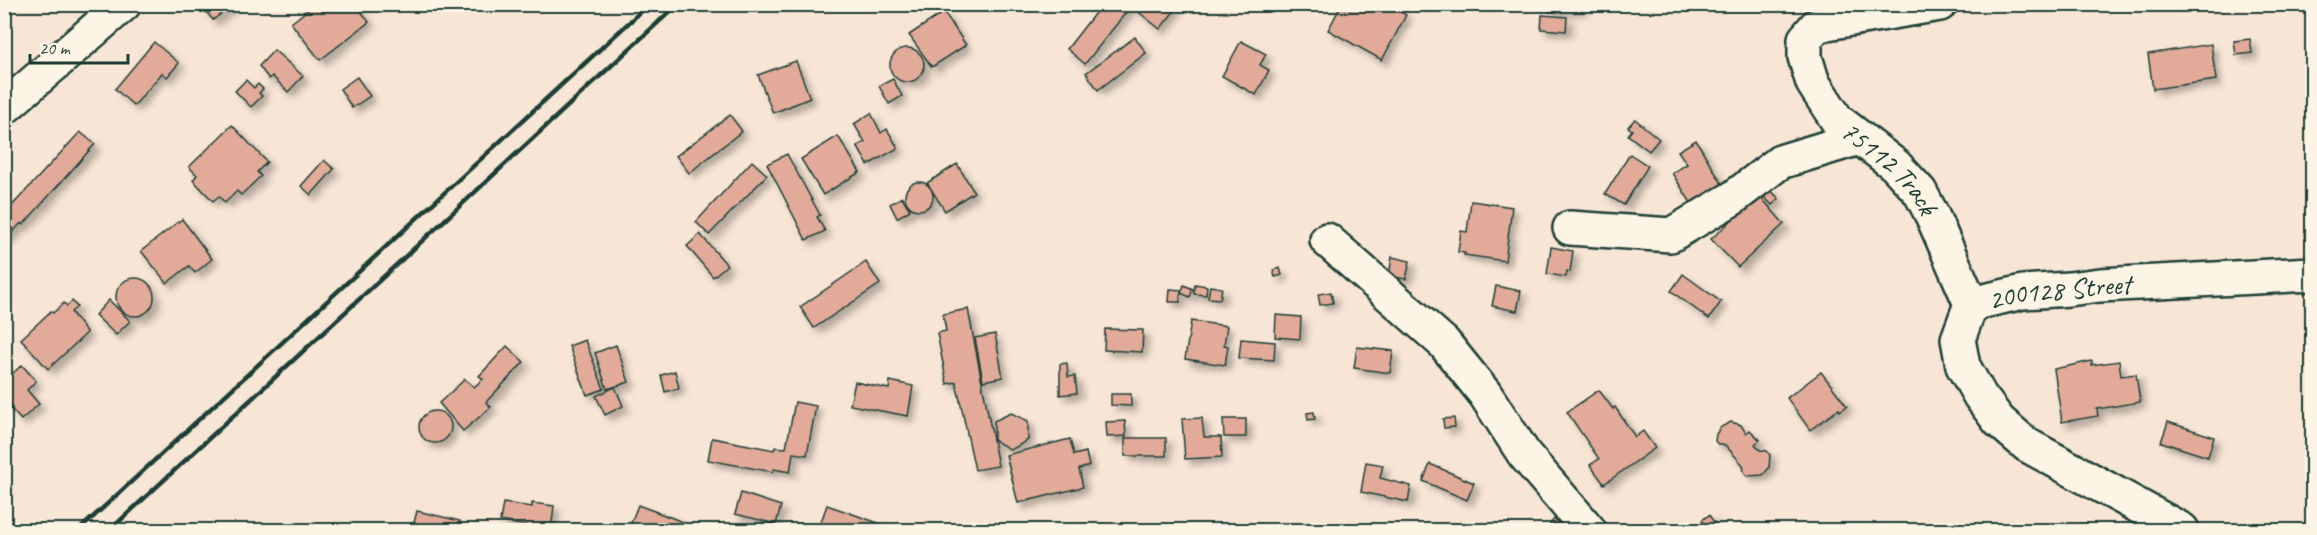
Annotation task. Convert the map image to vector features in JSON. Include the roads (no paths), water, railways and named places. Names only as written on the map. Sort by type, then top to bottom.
[{"type":"street","points":[[4,108],[124,4]]},
{"type":"street","name":"75112 Track","points":[[1940,4],[1827,23],[1812,30],[1806,39],[1805,57],[1813,83],[1837,120],[1895,165],[1920,192],[1971,304]]},
{"type":"street","points":[[1570,228],[1671,235],[1733,198],[1780,162],[1858,138]]},
{"type":"street","points":[[1327,240],[1444,343],[1485,394],[1524,454],[1589,531]]},
{"type":"street","name":"200128 Street","points":[[2182,531],[2027,445],[1999,421],[1980,396],[1963,366],[1958,339],[1971,304],[2023,291],[2313,274]]},
{"type":"railway","points":[[79,530],[649,4]]},
{"type":"railway","points":[[110,530],[678,4]]}]
